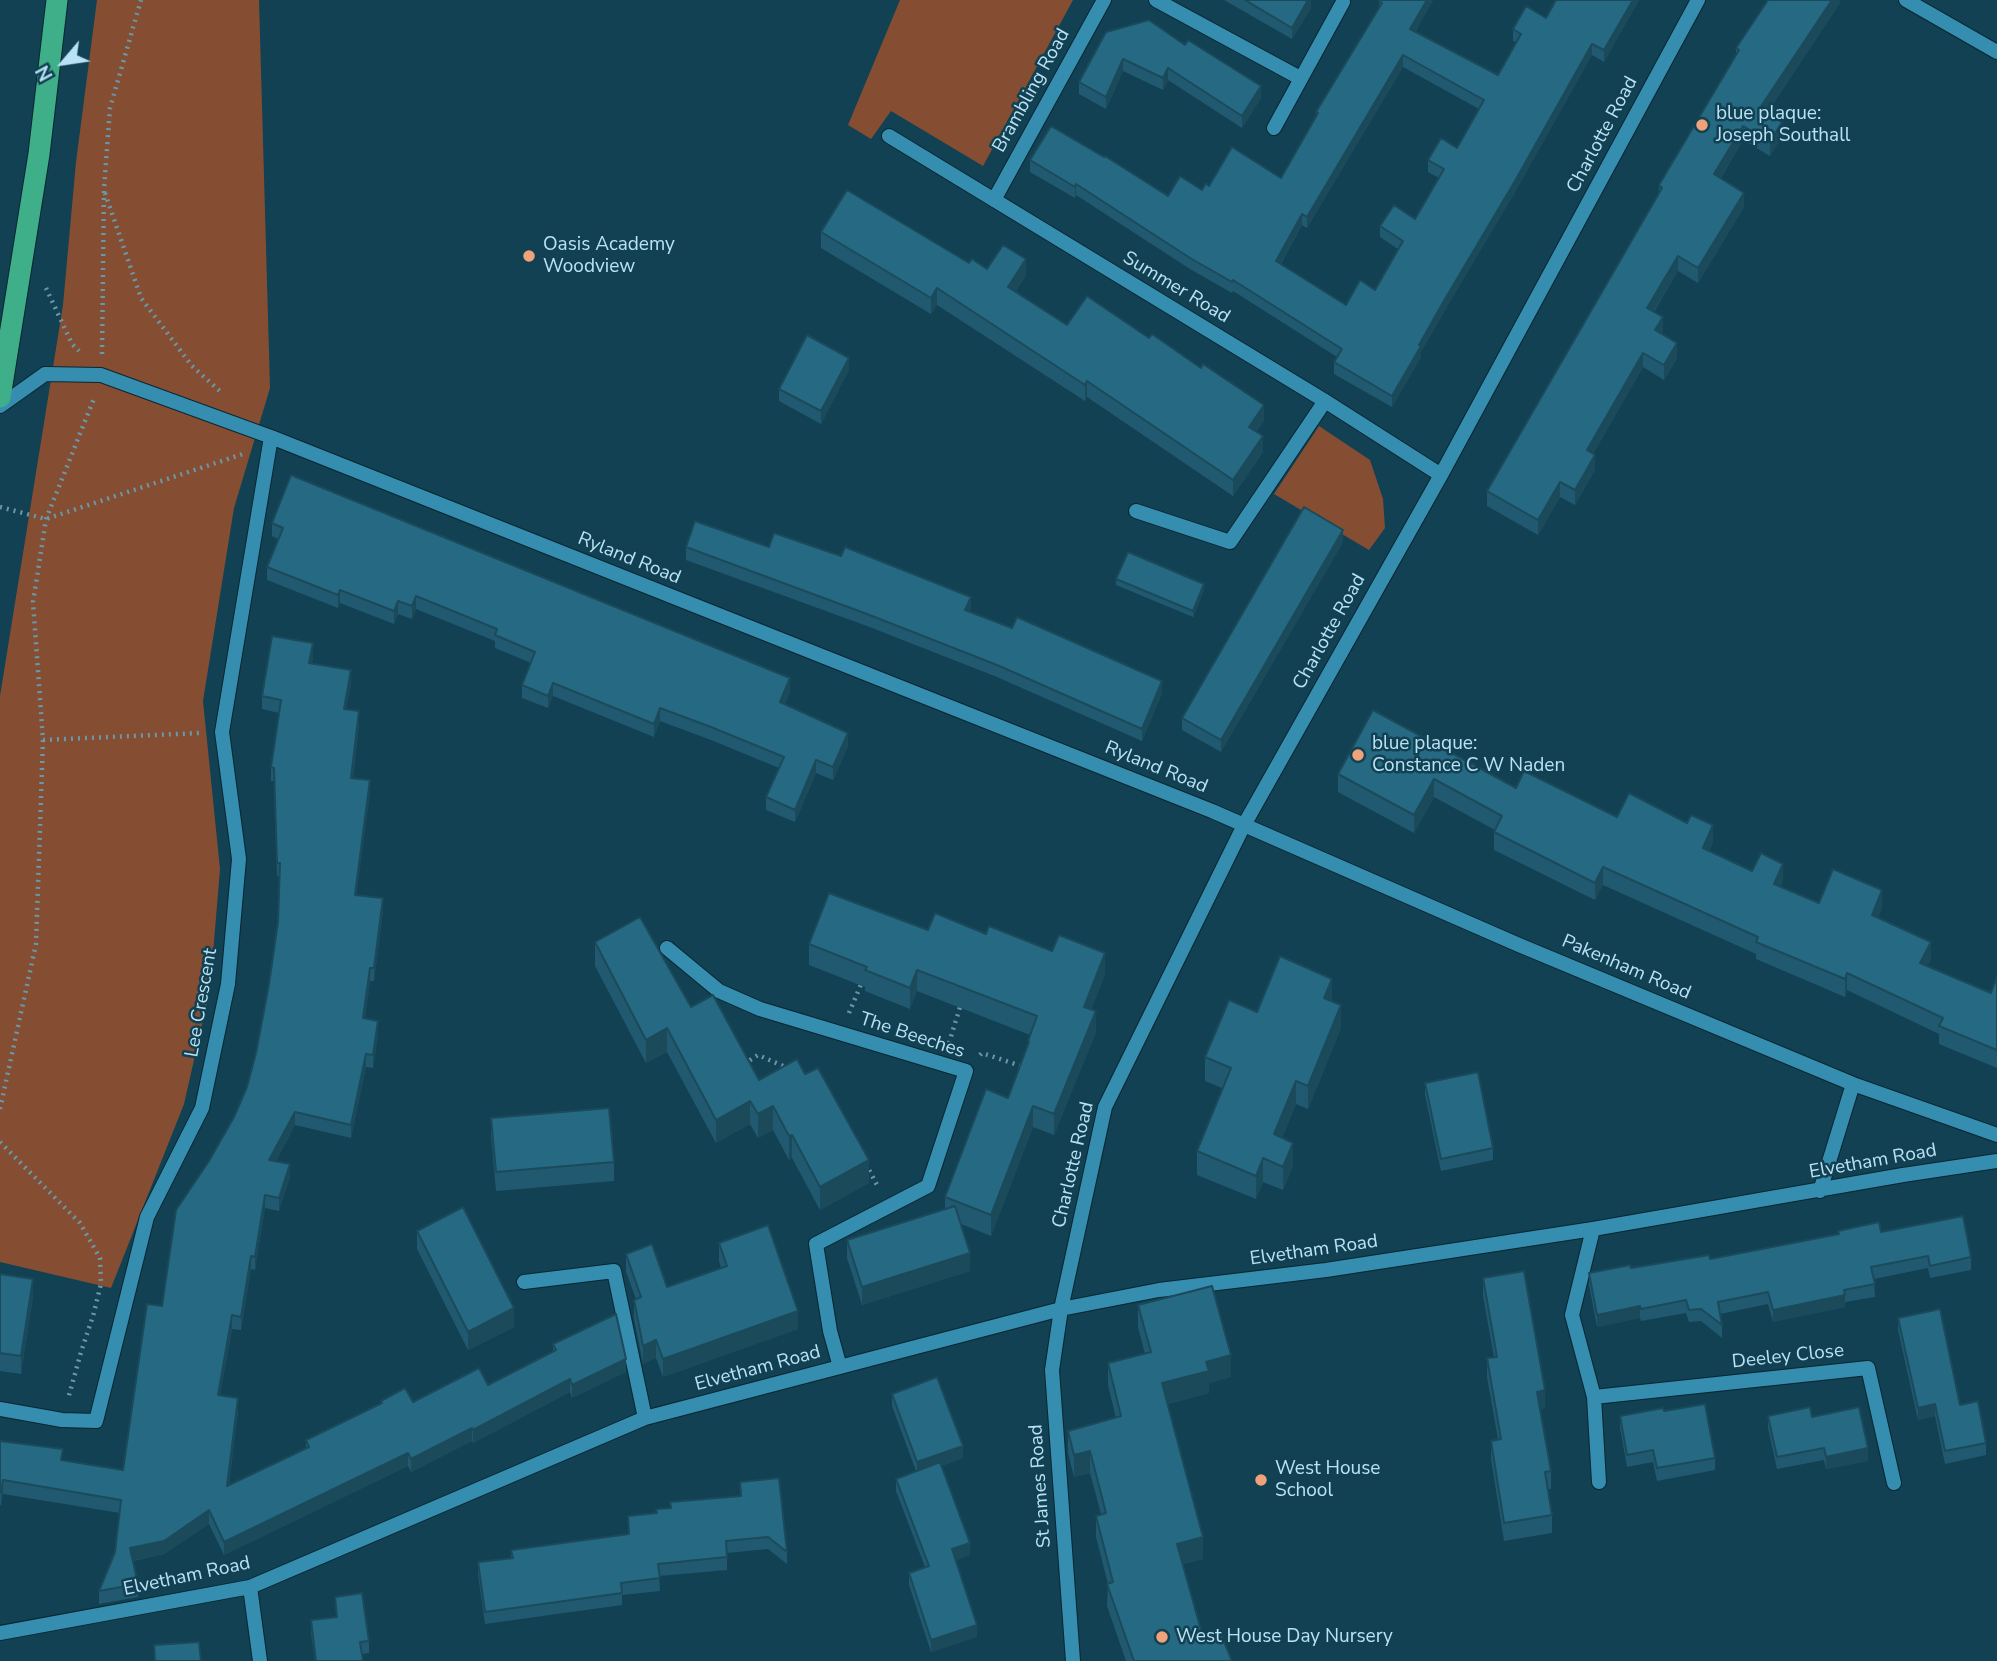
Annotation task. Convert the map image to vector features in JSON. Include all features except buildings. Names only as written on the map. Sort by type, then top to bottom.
[{"type":"highway","points":[[0,397],[38,154],[57,0]]},
{"type":"street","name":"Brambling Road","points":[[994,200],[1104,0]]},
{"type":"street","points":[[1156,0],[1300,78]]},
{"type":"street","name":"Charlotte Road","points":[[1061,1308],[1105,1107],[1244,825],[1441,475],[1698,0]]},
{"type":"street","points":[[1906,0],[1997,52]]},
{"type":"street","points":[[1274,128],[1343,2]]},
{"type":"street","name":"Summer Road","points":[[889,136],[1325,401],[1441,475]]},
{"type":"street","name":"Ryland Road","points":[[0,406],[45,374],[101,375],[271,438],[1244,825]]},
{"type":"street","points":[[1136,511],[1230,541],[1325,401]]},
{"type":"street","name":"Lee Crescent","points":[[0,1409],[62,1420],[96,1421],[146,1217],[202,1108],[229,984],[239,859],[222,732],[271,438]]},
{"type":"street","name":"Pakenham Road","points":[[1244,825],[1853,1084],[1997,1135]]},
{"type":"street","name":"The Beeches","points":[[667,948],[719,991],[760,1009],[966,1071],[928,1186],[816,1244],[830,1331],[840,1367]]},
{"type":"street","points":[[1820,1191],[1853,1084]]},
{"type":"street","name":"Elvetham Road","points":[[0,1633],[250,1587],[645,1418],[1061,1308],[1159,1290],[1326,1270],[1593,1229],[1997,1161]]},
{"type":"street","points":[[1593,1229],[1572,1315],[1594,1396],[1599,1482]]},
{"type":"street","points":[[524,1282],[614,1272],[645,1418]]},
{"type":"street","name":"St James Road","points":[[1061,1308],[1052,1370],[1073,1661]]},
{"type":"street","name":"Deeley Close","points":[[1594,1396],[1868,1368],[1894,1483]]},
{"type":"street","points":[[250,1587],[260,1661]]},
{"type":"path","points":[[0,1109],[36,944],[43,740],[33,602],[46,519],[96,394],[101,375],[104,189],[110,108],[141,0]]},
{"type":"path","points":[[104,189],[141,298],[192,366],[232,402]]},
{"type":"path","points":[[45,277],[46,291],[72,344],[101,375]]},
{"type":"path","points":[[0,507],[46,519],[243,455],[271,438]]},
{"type":"path","points":[[43,740],[222,732]]},
{"type":"path","points":[[841,1033],[865,975]]},
{"type":"path","points":[[943,1064],[964,993]]},
{"type":"path","points":[[966,1071],[982,1053],[1027,1068]]},
{"type":"path","points":[[739,1066],[758,1055],[795,1071]]},
{"type":"path","points":[[0,1142],[80,1223],[100,1258],[101,1284],[62,1420]]},
{"type":"path","points":[[860,1153],[889,1206]]},
{"type":"shaded area","points":[[97,0],[259,0],[270,388],[234,508],[203,701],[220,869],[210,990],[184,1104],[111,1288],[0,1262],[0,696],[63,305],[76,162]]},
{"type":"shaded area","points":[[900,0],[1073,0],[983,166],[891,111],[871,139],[848,125]]},
{"type":"shaded area","points":[[1319,426],[1370,460],[1383,499],[1385,528],[1369,550],[1274,494]]},
{"type":"place","name":"blue plaque: Joseph Southall","points":[[1702,125]]},
{"type":"place","name":"Oasis Academy Woodview","points":[[529,256]]},
{"type":"place","name":"blue plaque: Constance C W Naden","points":[[1358,755]]},
{"type":"place","name":"West House School","points":[[1261,1480]]},
{"type":"place","name":"West House Day Nursery","points":[[1162,1637]]}]
